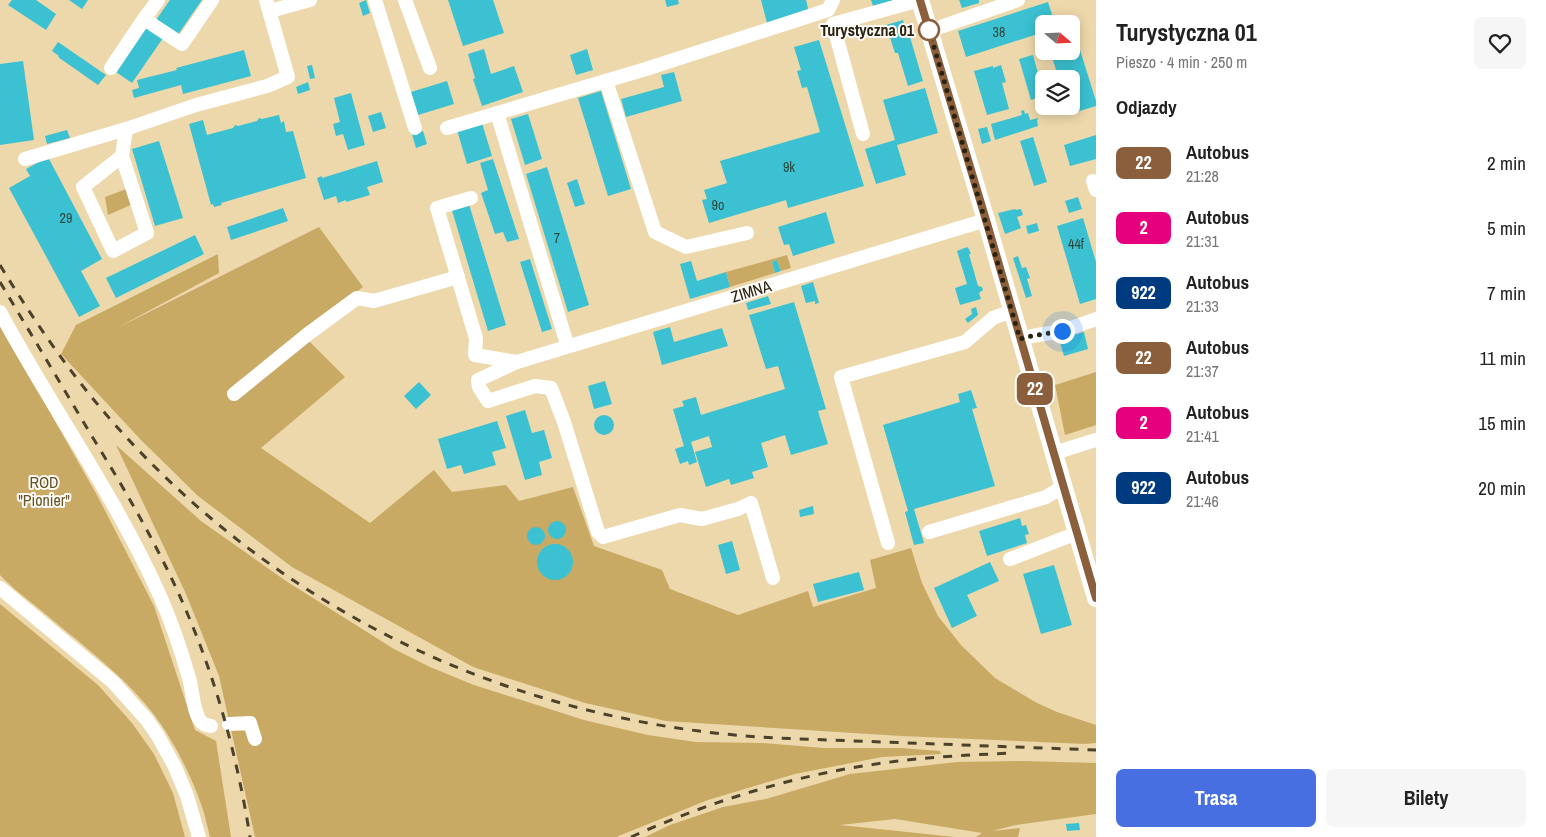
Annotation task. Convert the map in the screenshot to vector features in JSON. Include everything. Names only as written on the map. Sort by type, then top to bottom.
[{"type":"main road","points":[[920,0],[1096,598]]},
{"type":"street","points":[[111,68],[158,0]]},
{"type":"street","points":[[144,19],[182,44],[212,0]]},
{"type":"street","points":[[25,160],[196,105],[267,86],[288,77],[268,6],[310,0]]},
{"type":"street","points":[[375,0],[415,128]]},
{"type":"street","points":[[405,0],[430,68]]},
{"type":"street","points":[[447,128],[655,66],[828,10],[833,0]]},
{"type":"street","points":[[862,134],[833,24],[920,0]]},
{"type":"street","points":[[929,31],[1018,0]]},
{"type":"street","points":[[606,81],[655,232],[686,247],[747,233]]},
{"type":"street","points":[[497,113],[567,344]]},
{"type":"street","points":[[122,156],[82,188],[113,251],[147,233],[122,156],[126,129]]},
{"type":"street","points":[[471,198],[437,208],[476,338],[475,355],[517,362]]},
{"type":"street","name":"ZIMNA","points":[[773,578],[751,503],[738,509],[702,519],[680,515],[603,537],[598,532],[564,422],[551,388],[535,386],[488,401],[478,380],[517,362],[986,220]]},
{"type":"street","points":[[234,394],[308,334],[357,298],[374,301],[458,277]]},
{"type":"street","points":[[888,543],[841,377],[965,342],[993,318],[1012,311]]},
{"type":"street","points":[[0,312],[146,564],[172,623],[182,652],[200,721],[204,725],[211,726]]},
{"type":"street","points":[[1020,339],[1062,331],[1096,319]]},
{"type":"street","points":[[1054,453],[1096,440]]},
{"type":"street","points":[[929,532],[1046,497],[1064,486]]},
{"type":"street","points":[[1010,559],[1077,533]]},
{"type":"street","points":[[0,588],[113,682],[147,720],[175,766],[187,796],[199,837]]},
{"type":"street","points":[[230,724],[250,723],[255,739]]},
{"type":"green space","points":[[129,188],[135,203],[108,215],[105,197]]},
{"type":"green space","points":[[319,227],[363,287],[305,332],[309,341],[345,377],[261,448],[370,523],[434,470],[452,492],[506,485],[519,501],[573,487],[594,546],[662,570],[670,589],[738,615],[808,591],[813,607],[876,588],[870,560],[911,548],[922,583],[938,616],[961,645],[995,678],[1037,703],[1096,725],[1096,743],[901,736],[666,721],[585,703],[473,667],[292,567],[198,496],[140,439],[61,354],[76,325],[218,254],[219,273],[117,328]]},
{"type":"green space","points":[[787,255],[791,268],[781,271],[777,260],[772,262],[775,273],[730,287],[726,272]]},
{"type":"green space","name":"ROD \"Pionier\"","points":[[0,324],[98,497],[154,606],[195,730],[216,741],[231,837],[210,837],[197,793],[175,747],[155,716],[133,690],[108,666],[20,594],[0,575]]},
{"type":"green space","points":[[1096,372],[1096,425],[1065,435],[1055,385]]},
{"type":"green space","points":[[116,445],[201,521],[286,581],[394,649],[430,667],[474,685],[584,720],[648,735],[696,742],[763,743],[824,748],[901,748],[940,751],[941,754],[882,757],[795,774],[708,800],[616,837],[255,837],[219,676],[186,594]]},
{"type":"green space","points":[[0,604],[98,685],[132,723],[154,754],[173,793],[185,837],[0,837]]},
{"type":"green space","points":[[957,762],[1096,763],[1096,814],[1016,825],[992,831],[1020,828],[1018,837],[976,837],[982,833],[895,819],[840,825],[955,837],[645,837],[670,825],[723,807],[766,799],[850,774]]},
{"type":"building","points":[[12,0],[36,0],[56,14],[46,30],[8,5]]},
{"type":"building","points":[[69,0],[88,0],[82,9]]},
{"type":"building","points":[[170,0],[202,0],[177,36],[156,20]]},
{"type":"building","points":[[366,0],[370,13],[363,16],[359,3]]},
{"type":"building","points":[[448,0],[493,0],[504,33],[463,46]]},
{"type":"building","points":[[665,0],[678,0],[679,4],[667,7]]},
{"type":"building","points":[[761,0],[806,0],[809,12],[767,23]]},
{"type":"building","points":[[871,0],[892,0],[892,1],[873,6]]},
{"type":"building","points":[[959,0],[979,0],[979,3],[962,8]]},
{"type":"building","points":[[1048,2],[1052,15],[1035,15],[1035,35],[966,57],[958,31]]},
{"type":"building","points":[[903,20],[923,81],[908,86],[898,53],[895,53],[886,25]]},
{"type":"building","points":[[146,27],[163,38],[132,83],[116,72]]},
{"type":"building","points":[[819,40],[864,186],[788,208],[786,200],[709,223],[702,200],[707,199],[704,190],[727,183],[720,161],[820,132],[807,87],[802,88],[797,71],[801,70],[794,47]]},
{"type":"building","points":[[58,42],[106,75],[98,85],[52,51]]},
{"type":"building","points":[[484,49],[491,74],[514,66],[523,92],[482,106],[473,79],[475,78],[468,54]]},
{"type":"building","points":[[587,49],[593,70],[576,75],[570,55]]},
{"type":"building","points":[[244,50],[251,76],[183,94],[181,85],[134,98],[132,90],[139,88],[137,80]]},
{"type":"building","points":[[1080,50],[1096,106],[1080,111],[1080,70],[1056,70],[1053,60],[1080,60]]},
{"type":"building","points":[[1033,55],[1037,70],[1035,70],[1035,99],[1031,100],[1019,59]]},
{"type":"building","points":[[23,61],[34,140],[0,145],[0,64]]},
{"type":"building","points":[[312,65],[315,78],[310,79],[307,66]]},
{"type":"building","points":[[1001,65],[1006,82],[1002,83],[1009,109],[987,115],[974,71]]},
{"type":"building","points":[[674,72],[682,101],[626,117],[621,99],[664,87],[661,75]]},
{"type":"building","points":[[447,81],[454,104],[418,115],[411,92]]},
{"type":"building","points":[[308,82],[310,90],[298,94],[296,87]]},
{"type":"building","points":[[925,88],[938,133],[897,145],[906,175],[876,184],[865,149],[895,140],[883,100]]},
{"type":"building","points":[[601,91],[631,189],[608,196],[578,98]]},
{"type":"building","points":[[351,93],[365,145],[348,150],[343,134],[336,136],[333,124],[340,122],[334,98]]},
{"type":"building","points":[[1024,110],[1025,114],[1028,113],[1030,120],[1038,118],[1038,126],[995,140],[991,124],[1022,115],[1021,111]]},
{"type":"building","points":[[381,112],[386,128],[373,132],[368,116]]},
{"type":"building","points":[[528,114],[542,159],[525,165],[511,119]]},
{"type":"building","points":[[279,115],[281,123],[284,121],[286,132],[293,131],[306,178],[221,203],[222,205],[214,207],[213,204],[211,205],[189,124],[203,120],[207,135],[233,128],[235,125],[238,126],[257,121],[259,118]]},
{"type":"building","points":[[482,123],[492,156],[467,164],[457,130]]},
{"type":"building","points":[[987,127],[991,141],[982,144],[978,129]]},
{"type":"building","points":[[67,130],[70,138],[47,144],[45,136]]},
{"type":"building","points":[[423,131],[427,144],[416,148],[412,134]]},
{"type":"building","points":[[1096,135],[1096,159],[1070,166],[1064,145]]},
{"type":"building","points":[[1033,137],[1047,182],[1034,186],[1020,141]]},
{"type":"building","points":[[159,141],[183,218],[155,226],[132,149]]},
{"type":"building","points":[[48,157],[102,259],[81,271],[100,306],[79,317],[9,188],[30,176],[26,169]]},
{"type":"building","points":[[493,159],[519,239],[507,242],[503,232],[495,234],[481,193],[488,190],[480,163]]},
{"type":"building","points":[[377,161],[383,182],[367,187],[370,195],[338,203],[336,196],[324,200],[317,178]]},
{"type":"building","points":[[547,167],[589,305],[568,312],[526,174]]},
{"type":"building","points":[[577,179],[585,204],[575,207],[567,183]]},
{"type":"building","points":[[1078,197],[1082,209],[1069,213],[1065,201]]},
{"type":"building","points":[[468,201],[506,325],[488,331],[451,207]]},
{"type":"building","points":[[283,208],[288,221],[231,240],[227,227]]},
{"type":"building","points":[[1021,209],[1023,215],[1017,217],[1021,228],[1005,234],[998,213]]},
{"type":"building","points":[[826,212],[835,243],[793,256],[789,244],[784,245],[778,227]]},
{"type":"building","points":[[1083,218],[1096,262],[1096,299],[1080,304],[1057,226]]},
{"type":"building","points":[[1037,223],[1039,231],[1028,234],[1026,226]]},
{"type":"building","points":[[195,235],[204,254],[116,298],[106,278]]},
{"type":"building","points":[[967,247],[971,254],[969,254],[978,286],[982,287],[983,290],[979,293],[981,299],[960,305],[955,288],[967,284],[957,251]]},
{"type":"building","points":[[1018,256],[1022,268],[1026,267],[1030,278],[1027,279],[1032,296],[1026,298],[1013,258]]},
{"type":"building","points":[[530,259],[552,329],[542,332],[520,262]]},
{"type":"building","points":[[777,260],[781,271],[775,273],[772,262]]},
{"type":"building","points":[[691,261],[697,281],[726,272],[730,287],[690,299],[680,264]]},
{"type":"building","points":[[813,282],[819,303],[815,304],[815,301],[806,303],[801,286]]},
{"type":"building","points":[[768,296],[771,304],[748,310],[746,303]]},
{"type":"building","points":[[794,302],[826,409],[818,411],[828,444],[791,455],[785,435],[761,443],[768,467],[752,472],[754,478],[731,485],[729,479],[706,487],[695,452],[712,447],[709,436],[691,442],[697,462],[689,465],[688,461],[680,464],[675,449],[684,446],[673,409],[684,406],[682,401],[696,397],[701,415],[785,389],[778,366],[766,369],[749,315]]},
{"type":"building","points":[[976,307],[978,315],[968,323],[965,319],[972,314],[971,309]]},
{"type":"building","points":[[670,327],[674,342],[722,328],[728,346],[662,365],[653,332]]},
{"type":"building","points":[[1084,332],[1088,349],[1064,356],[1059,339]]},
{"type":"building","points":[[605,381],[612,404],[594,409],[588,386]]},
{"type":"building","points":[[419,382],[431,395],[416,409],[404,396]]},
{"type":"building","points":[[971,390],[977,408],[972,409],[995,486],[914,509],[924,543],[914,545],[905,512],[908,511],[883,425],[960,402],[958,394]]},
{"type":"building","points":[[525,410],[532,433],[544,430],[552,458],[539,462],[542,475],[525,480],[506,416]]},
{"type":"building","points":[[604,415],[611,418],[614,425],[611,432],[604,435],[597,432],[594,425],[597,418]]},
{"type":"building","points":[[497,421],[506,448],[492,452],[496,465],[464,474],[461,465],[447,469],[438,439]]},
{"type":"building","points":[[813,506],[814,514],[800,517],[799,510]]},
{"type":"building","points":[[1020,518],[1022,526],[1026,525],[1029,534],[1025,535],[1027,543],[987,556],[979,531]]},
{"type":"building","points":[[557,521],[563,524],[566,530],[563,536],[557,539],[551,536],[548,530],[551,524]]},
{"type":"building","points":[[532,527],[540,527],[545,532],[543,543],[532,545],[527,540],[527,532]]},
{"type":"building","points":[[732,541],[740,570],[726,574],[718,545]]},
{"type":"building","points":[[555,544],[562,545],[568,549],[572,555],[572,569],[568,575],[562,579],[555,580],[548,579],[542,575],[538,569],[537,562],[538,555],[542,549],[548,545]]},
{"type":"building","points":[[990,562],[999,581],[967,595],[977,616],[952,628],[934,588]]},
{"type":"building","points":[[1054,565],[1072,625],[1041,634],[1023,574]]},
{"type":"building","points":[[859,572],[864,590],[818,602],[813,584]]},
{"type":"building","points":[[1079,823],[1080,830],[1067,831],[1066,824]]},
{"type":"railway","points":[[0,265],[44,333],[109,418],[193,503],[265,561],[341,610],[422,652],[506,686],[593,712],[684,729],[776,738],[1096,750]]},
{"type":"railway","points":[[0,282],[132,503],[178,592],[199,642],[218,696],[233,752],[250,837]]},
{"type":"railway","points":[[631,837],[692,812],[786,782],[850,768],[899,761],[947,756],[1012,753]]},
{"type":"bus line","name":"22","points":[[920,0],[1096,598]]},
{"type":"place","name":"Turystyczna 01","points":[[929,30]]},
{"type":"route","points":[[929,30],[1020,339],[1062,331]]}]
